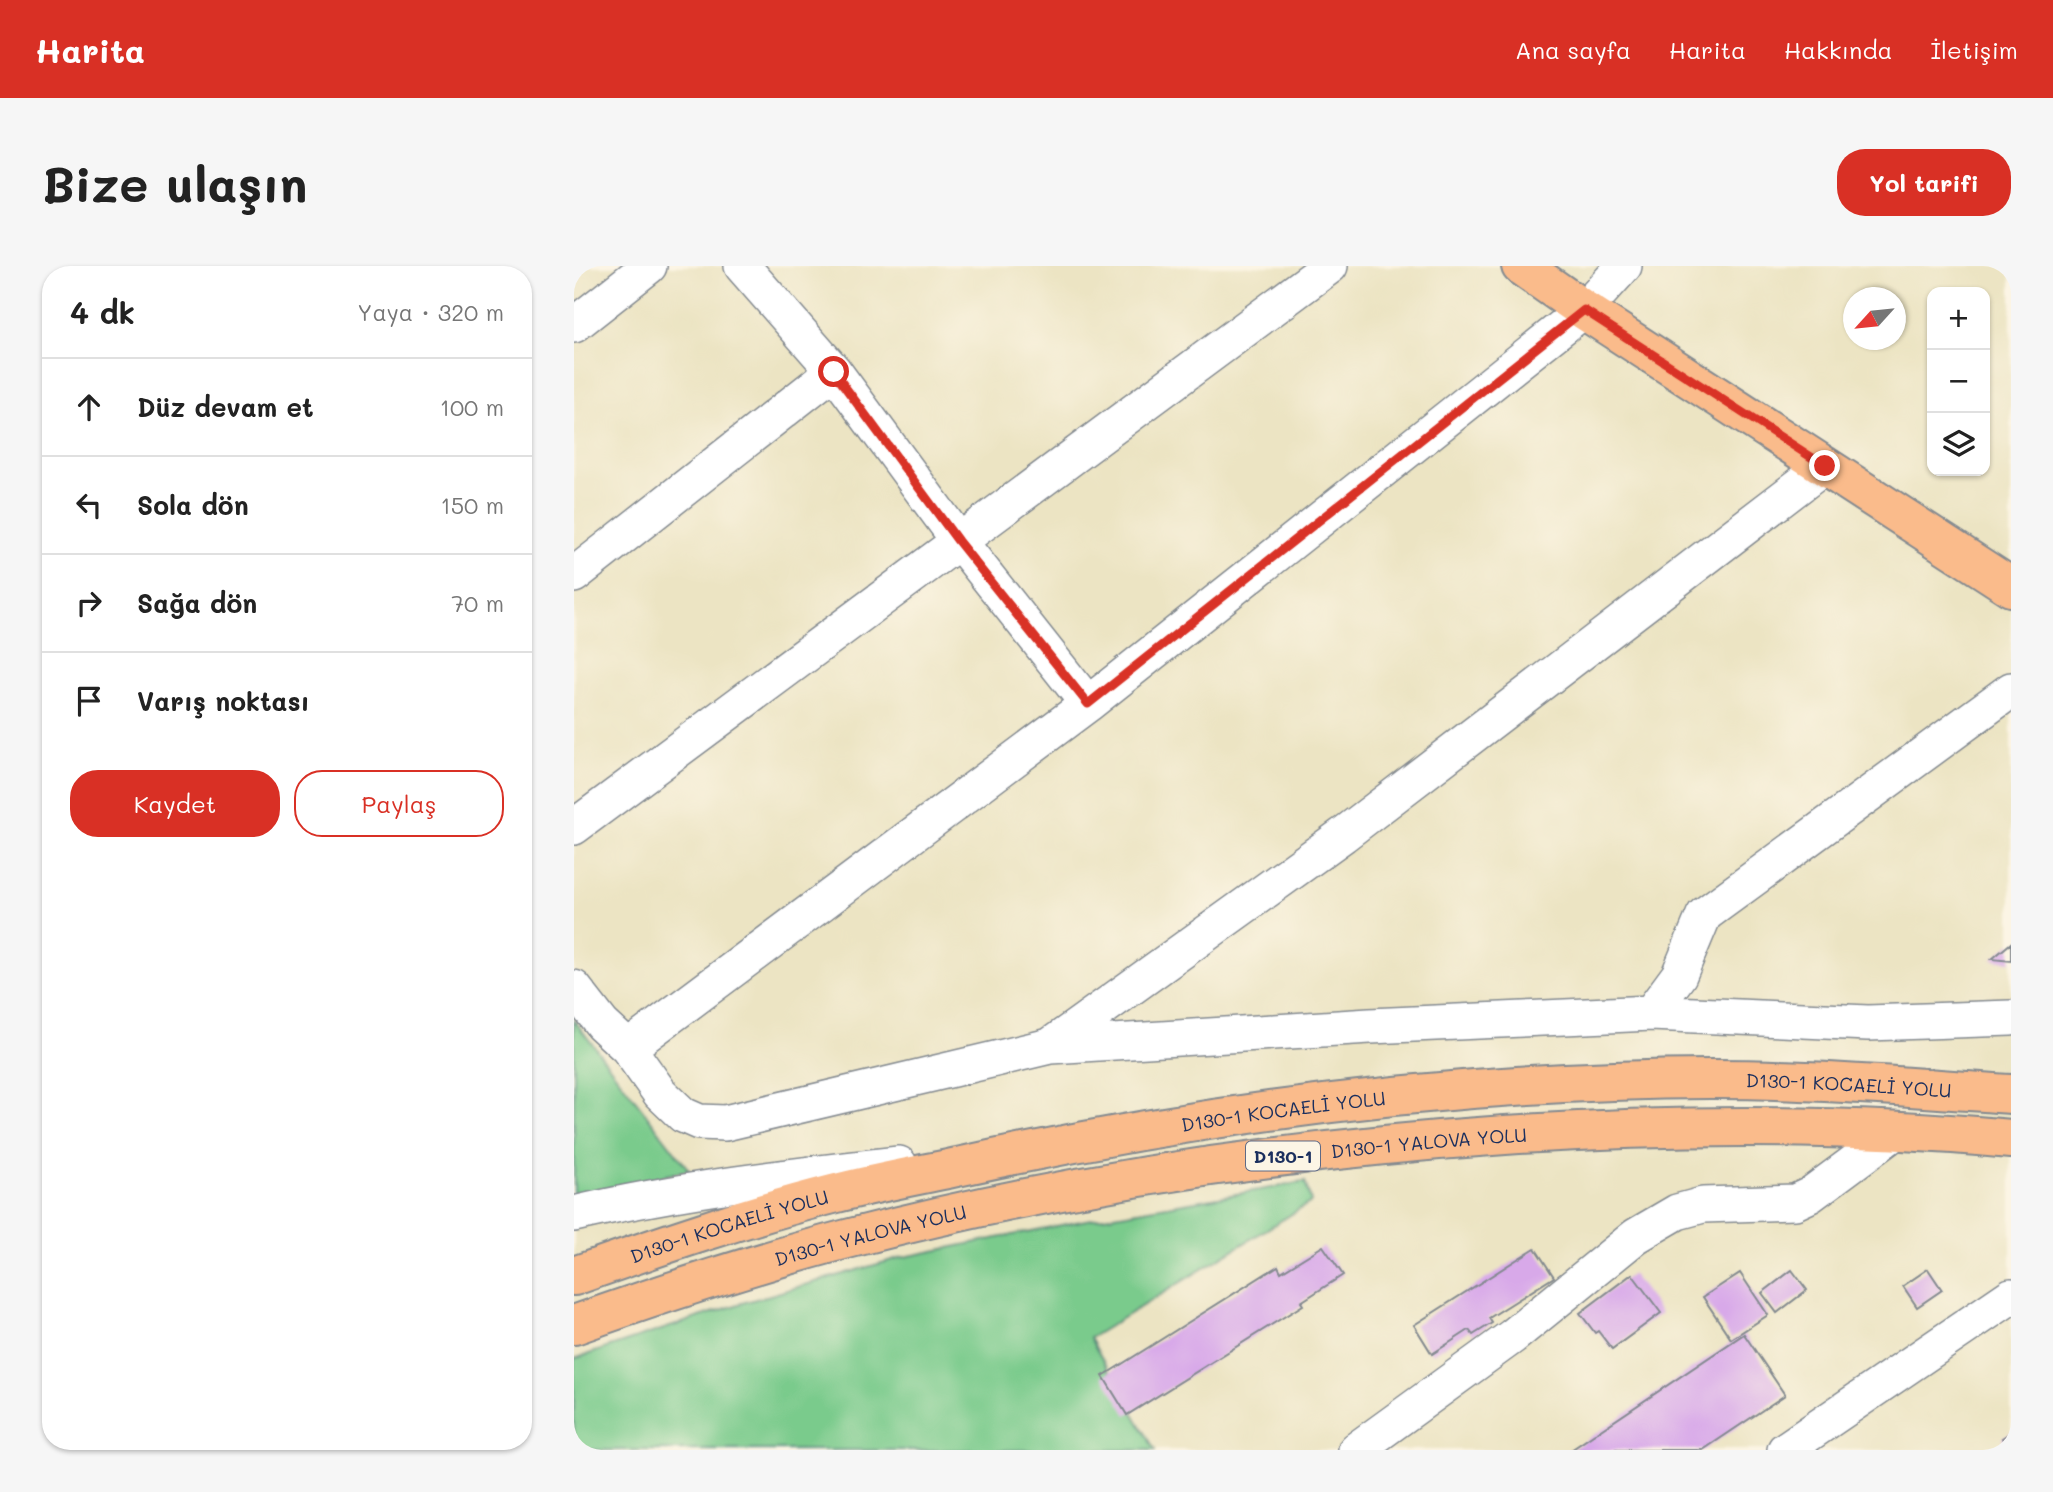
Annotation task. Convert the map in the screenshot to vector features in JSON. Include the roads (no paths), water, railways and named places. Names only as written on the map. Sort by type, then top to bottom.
[{"type":"main road","points":[[1521,266],[1584,310],[2011,587]]},
{"type":"main road","name":"D130-1 KOCAELİ YOLU","points":[[574,1276],[699,1234],[832,1194],[1048,1147],[1305,1105],[1430,1091],[1534,1084],[1712,1079],[1834,1083],[2011,1094]]},
{"type":"main road","name":"D130-1 YALOVA YOLU","points":[[574,1325],[714,1278],[858,1236],[1054,1192],[1290,1155],[1411,1142],[1576,1130],[1708,1126],[2011,1139]]},
{"type":"street","points":[[574,325],[649,266]]},
{"type":"street","points":[[742,266],[834,372],[958,541],[1088,704]]},
{"type":"street","points":[[574,827],[1330,266]]},
{"type":"street","points":[[628,1048],[1088,704],[1584,310],[1624,266]]},
{"type":"street","points":[[574,575],[834,372]]},
{"type":"street","points":[[1050,1046],[1343,835],[1825,466]]},
{"type":"street","points":[[1651,1013],[1679,975],[1704,915],[2011,690]]},
{"type":"street","points":[[574,988],[602,1024],[628,1048],[660,1093],[683,1115],[699,1122],[725,1123],[1050,1046],[1370,1026],[1651,1013],[1868,1023],[2011,1018]]},
{"type":"street","points":[[1356,1450],[1513,1336],[1636,1236],[1677,1212],[1703,1205],[1795,1202],[1810,1195],[1895,1132]]},
{"type":"street","points":[[574,1214],[756,1180],[1048,1147]]},
{"type":"street","points":[[1785,1450],[2011,1296]]}]
